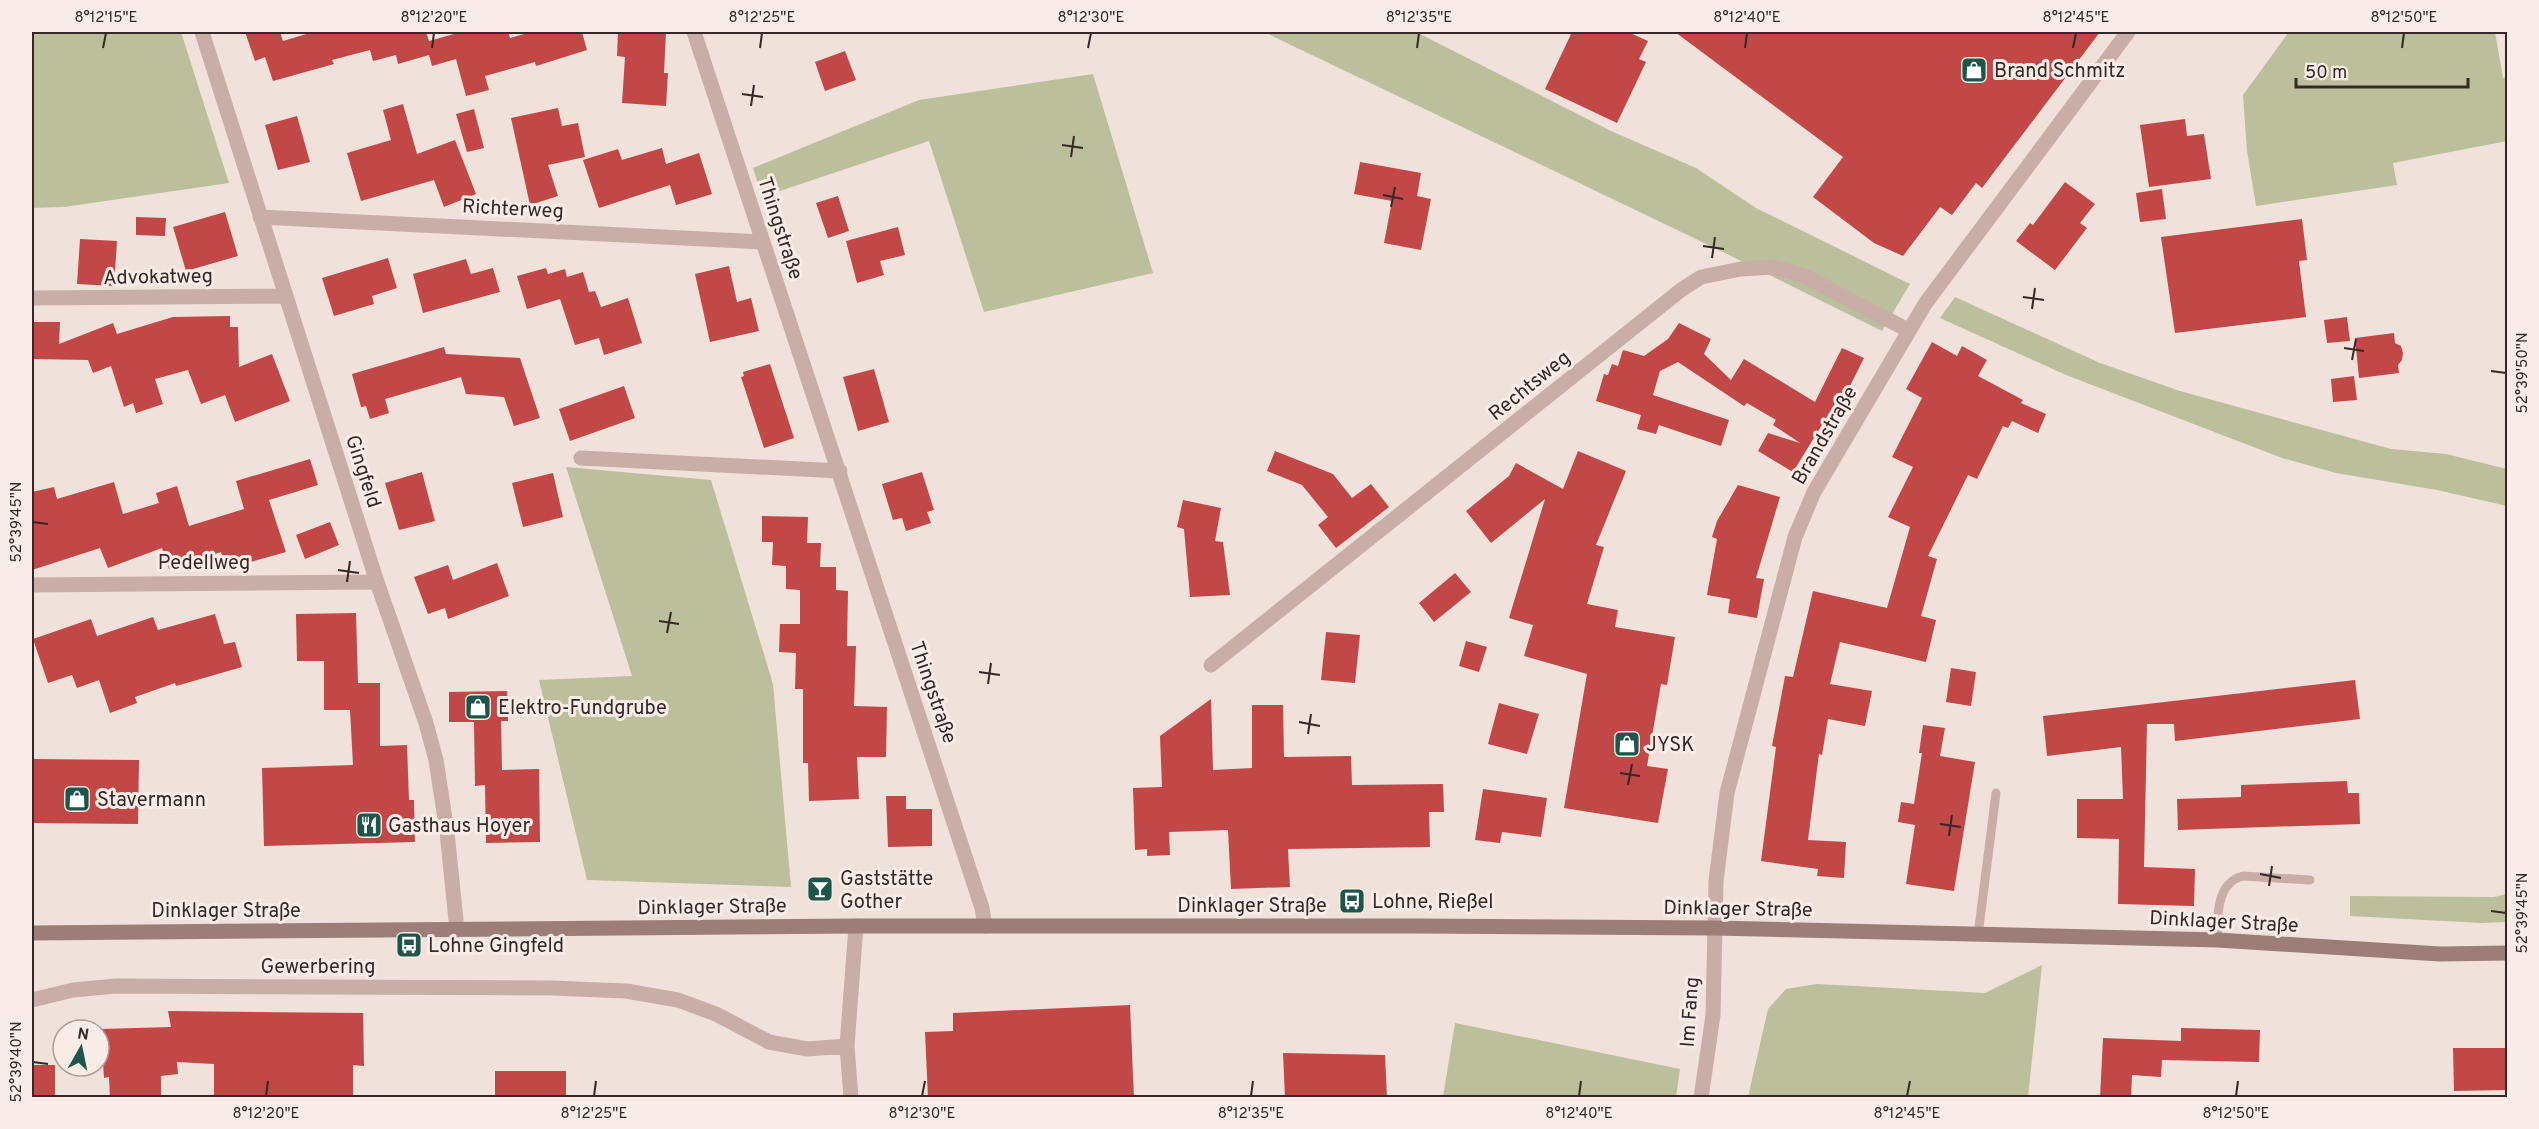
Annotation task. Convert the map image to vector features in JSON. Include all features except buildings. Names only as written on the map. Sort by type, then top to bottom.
[{"type":"main road","name":"Dinklager Straße","points":[[32,933],[856,926],[1714,928],[2218,940],[2440,954],[2508,953]]},
{"type":"street","name":"Gingfeld","points":[[202,32],[377,582],[426,723],[436,760],[447,832],[457,930]]},
{"type":"street","name":"Thingstraße","points":[[694,32],[840,471],[986,926]]},
{"type":"street","name":"Brandstraße","points":[[1714,928],[1716,881],[1727,793],[1796,537],[1814,492],[1908,330],[1943,276],[2128,32]]},
{"type":"street","name":"Richterweg","points":[[260,217],[763,242]]},
{"type":"street","name":"Rechtsweg","points":[[1211,665],[1701,277],[1741,269],[1773,267],[1804,276],[1908,330]]},
{"type":"street","name":"Advokatweg","points":[[32,298],[286,296]]},
{"type":"street","points":[[581,458],[840,471]]},
{"type":"street","name":"Pedellweg","points":[[32,585],[377,582]]},
{"type":"street","points":[[851,1098],[847,1047],[856,926]]},
{"type":"street","name":"Im Fang","points":[[1701,1098],[1713,1015],[1714,928]]},
{"type":"street","name":"Gewerbering","points":[[32,1000],[73,990],[116,986],[627,990],[678,1000],[716,1014],[770,1042],[807,1049],[847,1047]]},
{"type":"lane","points":[[1978,935],[1996,793]]},
{"type":"lane","points":[[2218,940],[2221,899],[2225,887],[2233,878],[2243,876],[2310,880]]},
{"type":"green space","points":[[32,32],[181,32],[229,183],[64,207],[32,208]]},
{"type":"green space","points":[[1264,32],[1416,32],[1611,131],[1696,168],[1756,208],[1910,284],[1882,331],[1723,252]]},
{"type":"green space","points":[[2289,32],[2495,32],[2503,78],[2507,77],[2507,141],[2393,163],[2397,185],[2256,206],[2247,151],[2243,95]]},
{"type":"green space","points":[[1093,74],[1153,273],[984,312],[929,141],[762,197],[753,168],[919,100]]},
{"type":"green space","points":[[1955,297],[2100,363],[2180,391],[2391,449],[2446,454],[2507,469],[2507,506],[2437,490],[2336,473],[2282,458],[2066,375],[1940,318]]},
{"type":"green space","points":[[566,467],[711,480],[773,684],[791,887],[587,880],[539,680],[632,676]]},
{"type":"green space","points":[[2507,894],[2507,922],[2481,923],[2350,916],[2350,896],[2494,897]]},
{"type":"green space","points":[[2042,965],[2028,1097],[1748,1097],[1768,1009],[1786,989],[1817,984],[1985,993]]},
{"type":"green space","points":[[1455,1023],[1680,1069],[1676,1097],[1443,1097]]},
{"type":"place","name":"Brand Schmitz","points":[[1974,70]]},
{"type":"place","name":"Elektro-Fundgrube","points":[[478,707]]},
{"type":"place","name":"JYSK","points":[[1627,744]]},
{"type":"place","name":"Stavermann","points":[[77,799]]},
{"type":"place","name":"Gasthaus Hoyer","points":[[369,825]]},
{"type":"place","name":"Gaststätte Gother","points":[[820,889]]},
{"type":"place","name":"Lohne, Rießel","points":[[1352,901]]},
{"type":"place","name":"Lohne Gingfeld","points":[[409,945]]}]
